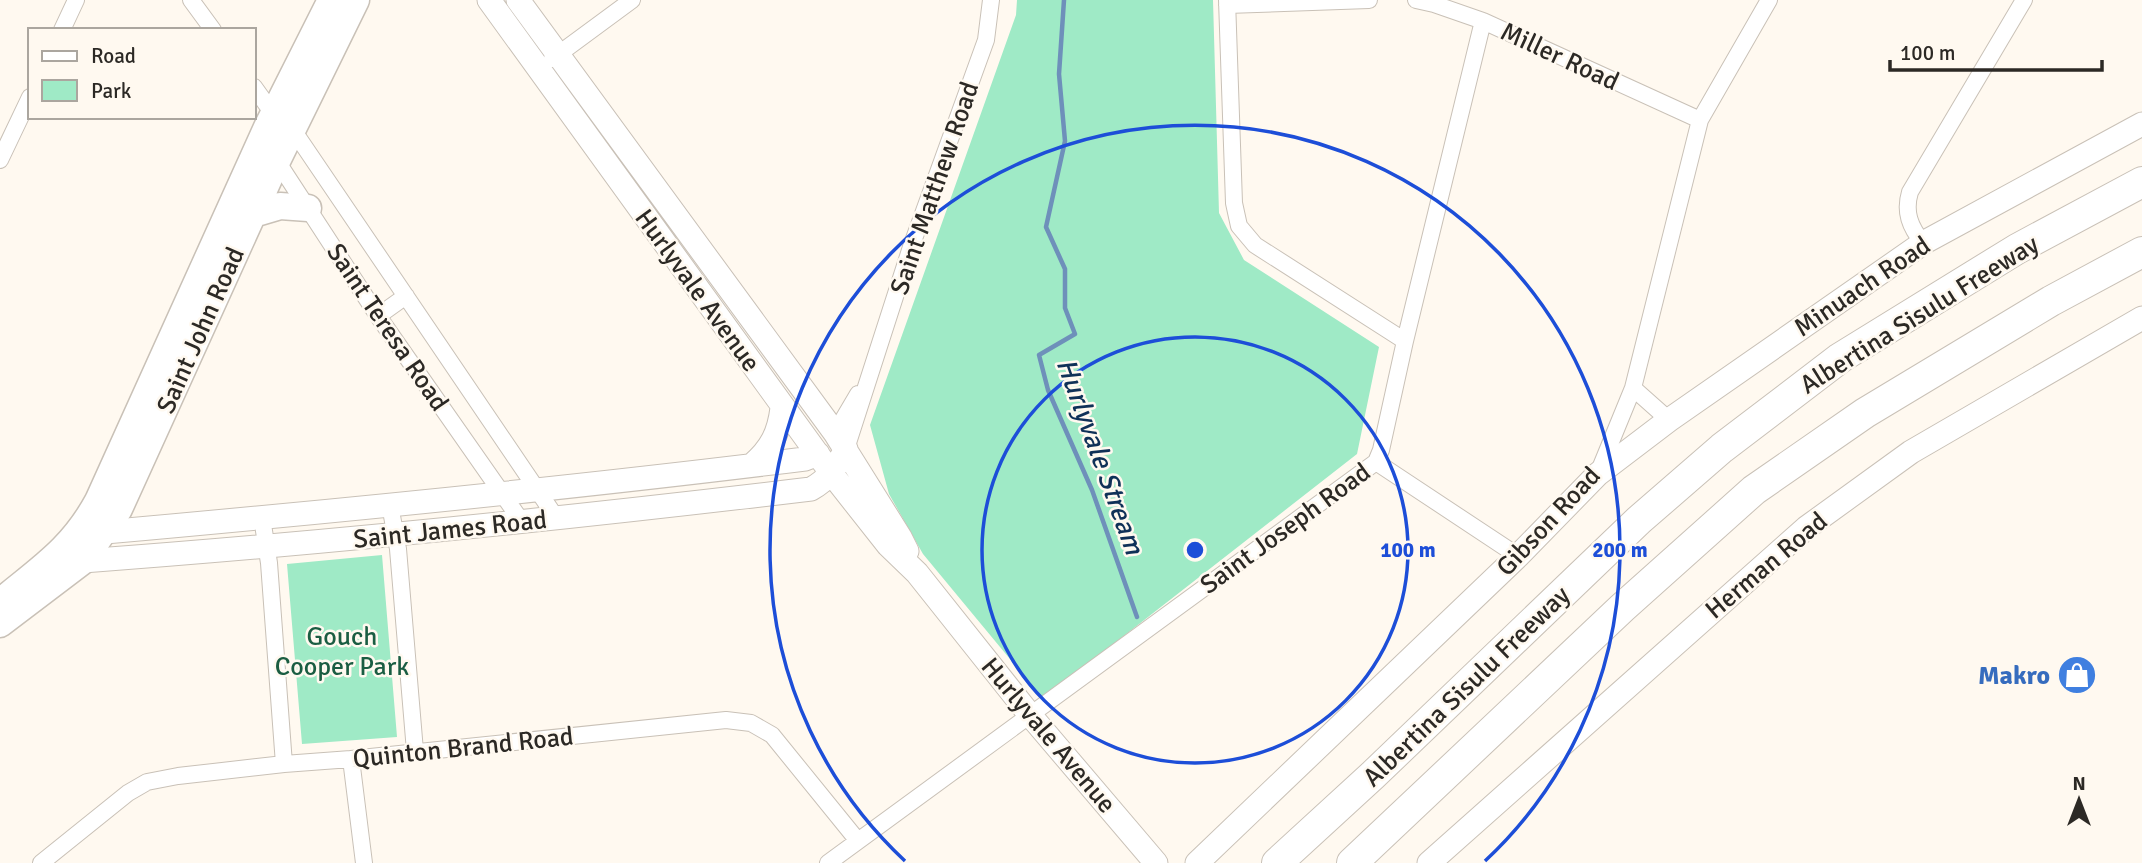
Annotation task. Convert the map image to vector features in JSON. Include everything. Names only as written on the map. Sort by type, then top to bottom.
[{"type":"highway","name":"Albertina Sisulu Freeway","points":[[1277,863],[1639,520],[1722,448],[1840,358],[2017,249],[2142,182]]},
{"type":"highway","name":"Albertina Sisulu Freeway","points":[[1352,863],[1622,608],[1754,490],[1864,413],[2051,301],[2142,252]]},
{"type":"main road","name":"Saint John Road","points":[[95,529],[98,501],[279,118],[331,0]]},
{"type":"main road","name":"Saint John Road","points":[[0,624],[74,555],[124,497],[277,161],[279,118],[356,0]]},
{"type":"main road","points":[[253,214],[280,206],[308,208]]},
{"type":"main road","name":"Saint John Road","points":[[0,602],[74,555]]},
{"type":"street","points":[[63,28],[76,0]]},
{"type":"street","points":[[191,0],[212,28]]},
{"type":"street","name":"Hurlyvale Avenue","points":[[489,0],[548,62],[840,441],[900,537],[917,573]]},
{"type":"street","name":"Hurlyvale Avenue","points":[[518,0],[548,62],[782,408],[888,545],[917,573],[1030,715],[1156,863]]},
{"type":"street","points":[[548,62],[632,0]]},
{"type":"street","name":"Saint Matthew Road","points":[[832,474],[840,441],[871,374],[912,247],[986,40],[991,0]]},
{"type":"street","points":[[1369,0],[1227,3],[1234,203],[1239,226],[1255,245],[1405,341]]},
{"type":"street","name":"Miller Road","points":[[1416,0],[1483,21],[1700,120]]},
{"type":"street","name":"Gibson Road","points":[[1197,863],[1518,556],[1598,474],[1633,388],[1700,120],[1769,0]]},
{"type":"street","points":[[1923,243],[1912,228],[1907,204],[1910,191],[2024,0]]},
{"type":"street","name":"Saint Joseph Road","points":[[828,863],[1376,462],[1483,21]]},
{"type":"street","name":"Saint Teresa Road","points":[[256,89],[406,296],[557,519]]},
{"type":"street","points":[[0,160],[28,101]]},
{"type":"street","name":"Minuach Road","points":[[1598,474],[1669,420],[1923,243],[2142,124]]},
{"type":"street","name":"Saint Teresa Road","points":[[277,161],[378,316],[522,522]]},
{"type":"street","points":[[378,316],[406,296]]},
{"type":"street","name":"Herman Road","points":[[1429,863],[1807,528],[1911,452],[2142,318]]},
{"type":"street","points":[[1633,388],[1669,420]]},
{"type":"street","points":[[752,465],[774,440],[782,408]]},
{"type":"street","name":"Saint Matthew Road","points":[[818,454],[840,441]]},
{"type":"street","name":"Saint James Road","points":[[95,529],[262,518],[538,490],[805,459],[818,454]]},
{"type":"street","points":[[1376,462],[1518,556]]},
{"type":"street","name":"Saint James Road","points":[[74,555],[266,547],[557,519],[811,489],[832,474]]},
{"type":"street","points":[[811,489],[826,489],[849,496]]},
{"type":"street","points":[[390,505],[398,550],[415,751]]},
{"type":"street","points":[[262,518],[284,764]]},
{"type":"street","name":"Quinton Brand Road","points":[[41,863],[128,793],[147,782],[284,764],[738,720],[763,728],[772,735],[858,841]]},
{"type":"street","points":[[351,759],[364,863]]},
{"type":"green space","points":[[1017,0],[1213,0],[1219,213],[1244,260],[1379,347],[1357,454],[1043,699],[923,554],[889,494],[870,425],[1016,15]]},
{"type":"green space","name":"Gouch Cooper Park","points":[[382,555],[397,737],[302,744],[287,564]]},
{"type":"waterway","name":"Hurlyvale Stream","points":[[1064,0],[1059,74],[1065,141],[1046,227],[1065,269],[1065,308],[1075,334],[1039,355],[1048,390],[1092,490],[1137,617]]},
{"type":"place","name":"Makro","points":[[2077,675]]}]
